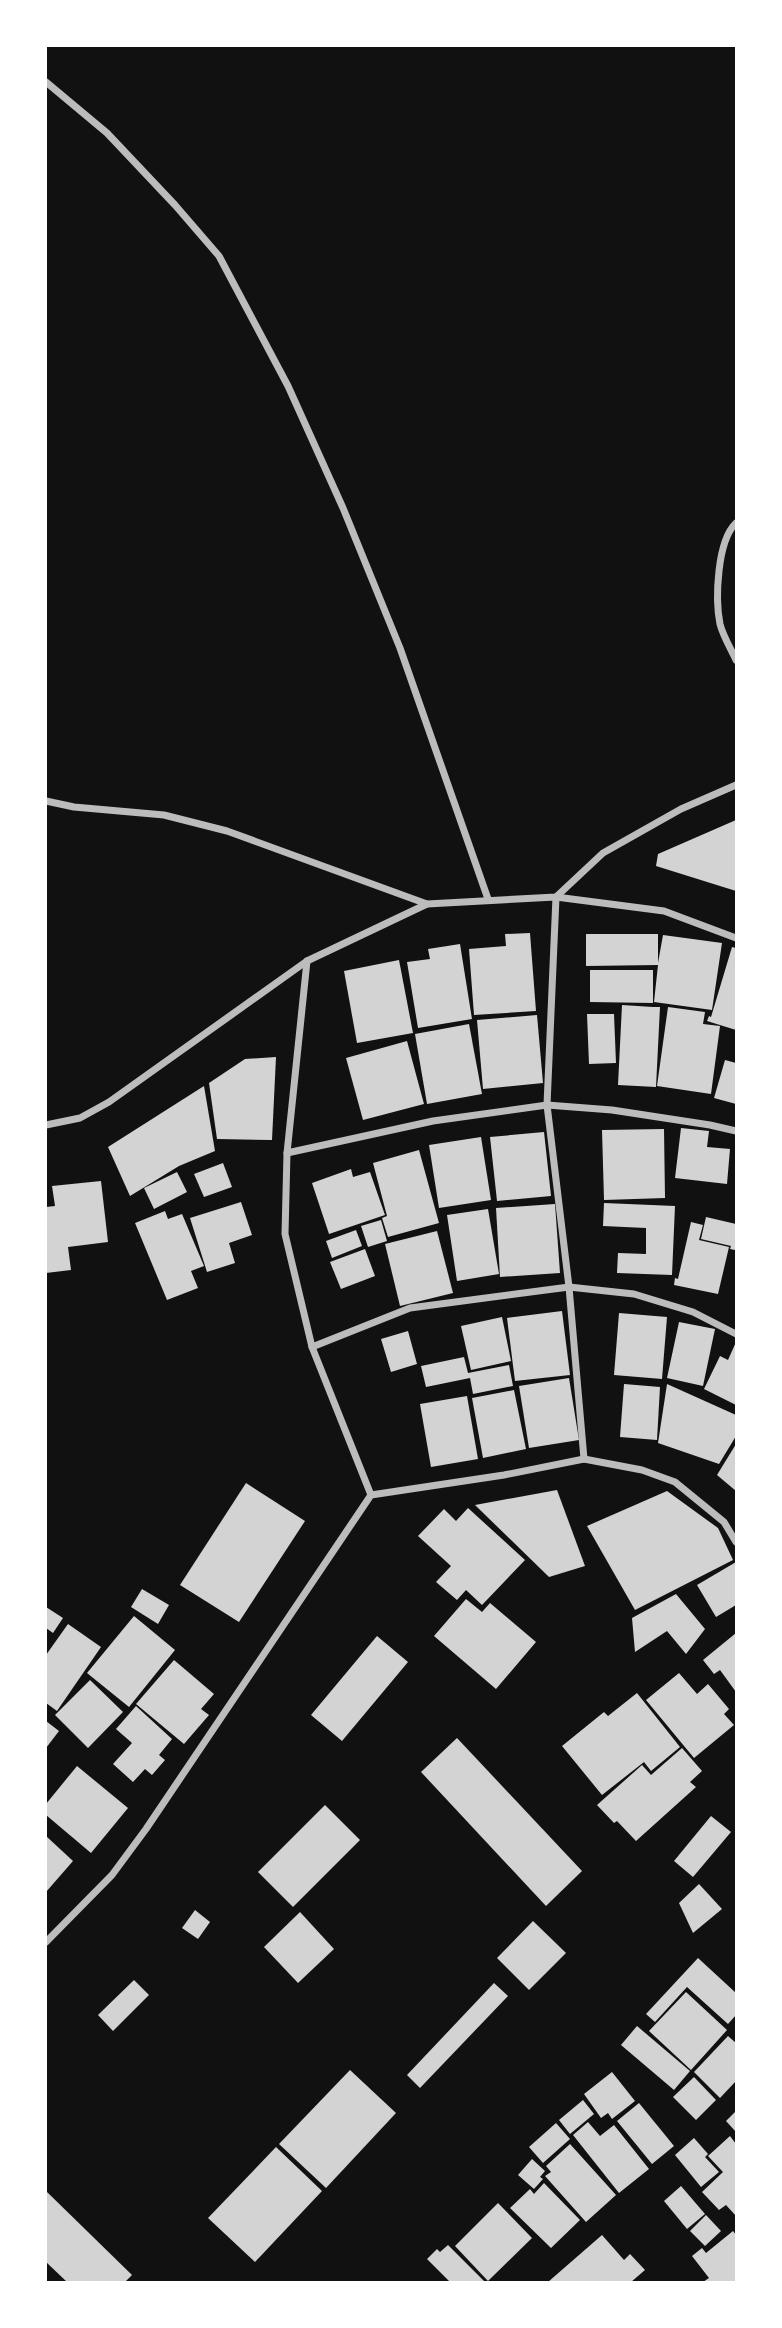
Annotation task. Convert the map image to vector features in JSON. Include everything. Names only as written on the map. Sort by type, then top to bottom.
[{"type":"street","points":[[46,82],[107,133],[219,256],[288,386],[344,508],[400,648],[488,899]]},
{"type":"street","points":[[737,523],[730,528],[719,570],[720,626],[737,660]]},
{"type":"street","points":[[584,1459],[569,1287],[547,1105],[556,897],[603,853],[681,809],[737,785]]},
{"type":"street","points":[[46,802],[164,815],[227,831],[427,904]]},
{"type":"street","points":[[46,1125],[80,1118],[109,1102],[307,961],[427,904],[556,897],[664,911],[737,938]]},
{"type":"street","points":[[307,961],[287,1153],[285,1234],[313,1347],[371,1495]]},
{"type":"street","points":[[287,1153],[433,1121],[547,1105],[612,1110],[737,1131]]},
{"type":"street","points":[[313,1347],[410,1308],[569,1287],[634,1294],[693,1312],[737,1334]]},
{"type":"street","points":[[46,1942],[113,1875],[371,1495],[504,1475],[584,1459],[642,1470],[675,1482],[724,1522],[737,1542]]},
{"type":"building","points":[[736,820],[736,891],[656,866],[658,854]]},
{"type":"building","points":[[530,933],[536,1011],[474,1015],[469,949],[506,946],[505,934]]},
{"type":"building","points":[[586,934],[658,934],[658,963],[663,935],[722,943],[712,1010],[654,1002],[658,965],[586,966]]},
{"type":"building","points":[[460,944],[472,1019],[418,1028],[407,962],[430,959],[428,949]]},
{"type":"building","points":[[732,947],[736,948],[736,1030],[707,1021],[709,1016],[711,1017]]},
{"type":"building","points":[[399,960],[413,1033],[357,1043],[344,971]]},
{"type":"building","points":[[590,970],[653,970],[653,1003],[590,1002]]},
{"type":"building","points":[[622,1005],[660,1007],[656,1087],[618,1085]]},
{"type":"building","points":[[668,1007],[705,1012],[703,1024],[720,1026],[711,1094],[657,1086]]},
{"type":"building","points":[[587,1014],[614,1014],[616,1063],[589,1064]]},
{"type":"building","points":[[537,1015],[543,1083],[483,1089],[477,1020]]},
{"type":"building","points":[[469,1024],[482,1094],[427,1104],[415,1034]]},
{"type":"building","points":[[407,1041],[424,1104],[363,1120],[346,1058]]},
{"type":"building","points":[[276,1057],[272,1140],[217,1139],[209,1083],[245,1059]]},
{"type":"building","points":[[725,1060],[736,1063],[736,1104],[714,1098]]},
{"type":"building","points":[[204,1086],[215,1151],[179,1166],[130,1196],[108,1147]]},
{"type":"building","points":[[681,1128],[709,1131],[707,1147],[730,1149],[727,1184],[675,1178]]},
{"type":"building","points":[[664,1129],[665,1198],[604,1200],[602,1130]]},
{"type":"building","points":[[544,1132],[551,1196],[497,1201],[490,1137]]},
{"type":"building","points":[[481,1137],[491,1200],[439,1208],[429,1145]]},
{"type":"building","points":[[419,1150],[439,1223],[388,1237],[382,1218],[387,1216],[373,1163]]},
{"type":"building","points":[[223,1163],[232,1187],[204,1197],[194,1174]]},
{"type":"building","points":[[351,1169],[353,1177],[370,1172],[385,1215],[329,1234],[312,1183]]},
{"type":"building","points":[[177,1172],[187,1192],[154,1209],[144,1188]]},
{"type":"building","points":[[101,1181],[108,1242],[68,1247],[71,1270],[46,1273],[46,1207],[55,1206],[52,1186]]},
{"type":"building","points":[[241,1202],[252,1235],[229,1243],[235,1263],[207,1272],[190,1218]]},
{"type":"building","points":[[604,1203],[675,1206],[672,1275],[617,1273],[618,1253],[646,1254],[646,1228],[603,1226]]},
{"type":"building","points":[[555,1204],[560,1273],[500,1277],[496,1208]]},
{"type":"building","points":[[488,1209],[499,1274],[457,1281],[447,1215]]},
{"type":"building","points":[[165,1211],[168,1219],[182,1214],[204,1266],[191,1271],[198,1288],[167,1300],[135,1223]]},
{"type":"building","points":[[706,1217],[736,1224],[735,1250],[730,1249],[731,1246],[701,1239]]},
{"type":"building","points":[[381,1220],[387,1241],[368,1247],[361,1226]]},
{"type":"building","points":[[691,1222],[703,1225],[699,1240],[729,1247],[718,1294],[674,1285],[675,1278],[678,1279]]},
{"type":"building","points":[[356,1230],[362,1246],[332,1258],[326,1241]]},
{"type":"building","points":[[437,1231],[453,1293],[400,1306],[385,1244]]},
{"type":"building","points":[[365,1249],[375,1276],[341,1289],[330,1262]]},
{"type":"building","points":[[562,1311],[570,1375],[515,1381],[507,1318]]},
{"type":"building","points":[[619,1313],[667,1317],[662,1379],[614,1375]]},
{"type":"building","points":[[502,1317],[511,1361],[471,1370],[461,1326]]},
{"type":"building","points":[[679,1322],[715,1329],[703,1386],[667,1378]]},
{"type":"building","points":[[408,1331],[417,1364],[391,1372],[381,1339]]},
{"type":"building","points":[[736,1342],[736,1405],[704,1389],[720,1356],[728,1360]]},
{"type":"building","points":[[464,1357],[468,1373],[509,1365],[513,1386],[473,1394],[470,1378],[426,1387],[421,1366]]},
{"type":"building","points":[[569,1378],[579,1440],[529,1448],[519,1386]]},
{"type":"building","points":[[624,1384],[660,1387],[657,1440],[620,1437]]},
{"type":"building","points":[[667,1384],[736,1415],[736,1436],[719,1464],[658,1443]]},
{"type":"building","points":[[514,1390],[526,1449],[483,1458],[472,1398]]},
{"type":"building","points":[[467,1396],[478,1459],[431,1467],[420,1404]]},
{"type":"building","points":[[736,1444],[736,1491],[717,1475]]},
{"type":"building","points":[[246,1483],[305,1521],[239,1622],[180,1585]]},
{"type":"building","points":[[557,1490],[585,1566],[549,1577],[475,1505]]},
{"type":"building","points":[[667,1491],[718,1528],[733,1560],[635,1610],[587,1526]]},
{"type":"building","points":[[468,1508],[525,1560],[482,1605],[466,1590],[457,1600],[436,1582],[451,1566],[418,1536],[444,1509],[456,1521]]},
{"type":"building","points":[[736,1562],[736,1605],[716,1617],[697,1585]]},
{"type":"building","points":[[142,1589],[169,1605],[158,1624],[131,1607]]},
{"type":"building","points":[[676,1594],[705,1629],[686,1654],[667,1631],[635,1652],[632,1618]]},
{"type":"building","points":[[466,1599],[482,1612],[490,1603],[536,1642],[496,1689],[434,1636]]},
{"type":"building","points":[[46,1607],[63,1618],[53,1633],[46,1628]]},
{"type":"building","points":[[134,1616],[175,1650],[129,1707],[87,1673]]},
{"type":"building","points":[[68,1624],[101,1647],[57,1711],[46,1703],[46,1655]]},
{"type":"building","points":[[736,1633],[736,1692],[720,1670],[714,1674],[703,1660]]},
{"type":"building","points":[[377,1636],[408,1662],[342,1741],[311,1715]]},
{"type":"building","points":[[174,1660],[214,1694],[201,1709],[209,1715],[184,1744],[136,1704]]},
{"type":"building","points":[[679,1673],[697,1694],[708,1684],[729,1709],[724,1714],[734,1725],[694,1758],[646,1700]]},
{"type":"building","points":[[90,1680],[123,1712],[88,1748],[55,1715]]},
{"type":"building","points":[[637,1693],[680,1747],[651,1771],[644,1762],[602,1795],[562,1746],[604,1712],[608,1716]]},
{"type":"building","points":[[136,1706],[172,1739],[159,1755],[165,1760],[152,1775],[145,1769],[133,1782],[113,1764],[132,1743],[116,1729]]},
{"type":"building","points":[[46,1721],[59,1731],[46,1748]]},
{"type":"building","points":[[457,1738],[582,1871],[546,1906],[421,1772]]},
{"type":"building","points":[[682,1748],[702,1771],[690,1782],[696,1787],[636,1841],[597,1805],[642,1765],[651,1775]]},
{"type":"building","points":[[77,1766],[128,1808],[91,1853],[46,1815],[46,1804]]},
{"type":"building","points":[[325,1805],[360,1840],[293,1907],[258,1872]]},
{"type":"building","points":[[711,1816],[731,1832],[693,1877],[674,1861]]},
{"type":"building","points":[[46,1836],[73,1861],[46,1892]]},
{"type":"building","points":[[699,1884],[722,1909],[693,1933],[679,1903]]},
{"type":"building","points":[[195,1910],[210,1922],[198,1939],[182,1928]]},
{"type":"building","points":[[300,1912],[334,1949],[298,1983],[264,1947]]},
{"type":"building","points":[[533,1921],[566,1953],[529,1990],[497,1958]]},
{"type":"building","points":[[698,1958],[736,1993],[736,2015],[728,2024],[687,1987],[655,2022],[646,2014]]},
{"type":"building","points":[[134,1980],[149,1995],[113,2031],[98,2015]]},
{"type":"building","points":[[494,1983],[508,1996],[420,2088],[407,2075]]},
{"type":"building","points":[[686,1992],[727,2030],[691,2070],[649,2031]]},
{"type":"building","points":[[637,2026],[690,2071],[674,2090],[621,2045]]},
{"type":"building","points":[[728,2036],[736,2043],[736,2081],[720,2098],[694,2072]]},
{"type":"building","points":[[350,2070],[396,2113],[326,2188],[279,2144]]},
{"type":"building","points":[[612,2072],[635,2101],[612,2119],[608,2113],[601,2118],[584,2094]]},
{"type":"building","points":[[694,2077],[716,2100],[696,2120],[673,2097]]},
{"type":"building","points":[[583,2100],[594,2114],[570,2134],[559,2120]]},
{"type":"building","points":[[639,2103],[674,2146],[652,2164],[617,2121]]},
{"type":"building","points":[[736,2111],[736,2132],[726,2121]]},
{"type":"building","points":[[588,2122],[600,2136],[614,2125],[649,2169],[619,2193],[573,2135]]},
{"type":"building","points":[[556,2123],[570,2139],[543,2163],[529,2147]]},
{"type":"building","points":[[730,2136],[736,2144],[736,2216],[726,2205],[719,2210],[702,2192],[723,2172],[708,2156]]},
{"type":"building","points":[[694,2138],[708,2154],[705,2157],[719,2172],[701,2187],[675,2155]]},
{"type":"building","points":[[570,2144],[616,2195],[586,2222],[545,2176],[551,2172],[546,2166]]},
{"type":"building","points":[[276,2147],[322,2191],[255,2262],[208,2218]]},
{"type":"building","points":[[532,2159],[545,2171],[540,2177],[543,2179],[534,2189],[518,2175]]},
{"type":"building","points":[[544,2183],[580,2220],[551,2248],[510,2208],[530,2189],[534,2194]]},
{"type":"building","points":[[681,2186],[705,2214],[687,2229],[664,2201]]},
{"type":"building","points":[[46,2191],[132,2275],[125,2282],[67,2282],[46,2262]]},
{"type":"building","points":[[498,2203],[532,2238],[488,2281],[455,2246]]},
{"type":"building","points":[[706,2215],[721,2231],[705,2246],[690,2231]]},
{"type":"building","points":[[733,2231],[736,2235],[736,2282],[703,2282],[709,2278],[692,2256],[702,2248],[706,2253]]},
{"type":"building","points":[[602,2235],[624,2260],[630,2254],[645,2270],[631,2282],[548,2282]]},
{"type":"building","points":[[448,2245],[484,2281],[450,2282],[427,2259],[437,2249],[440,2252]]}]
